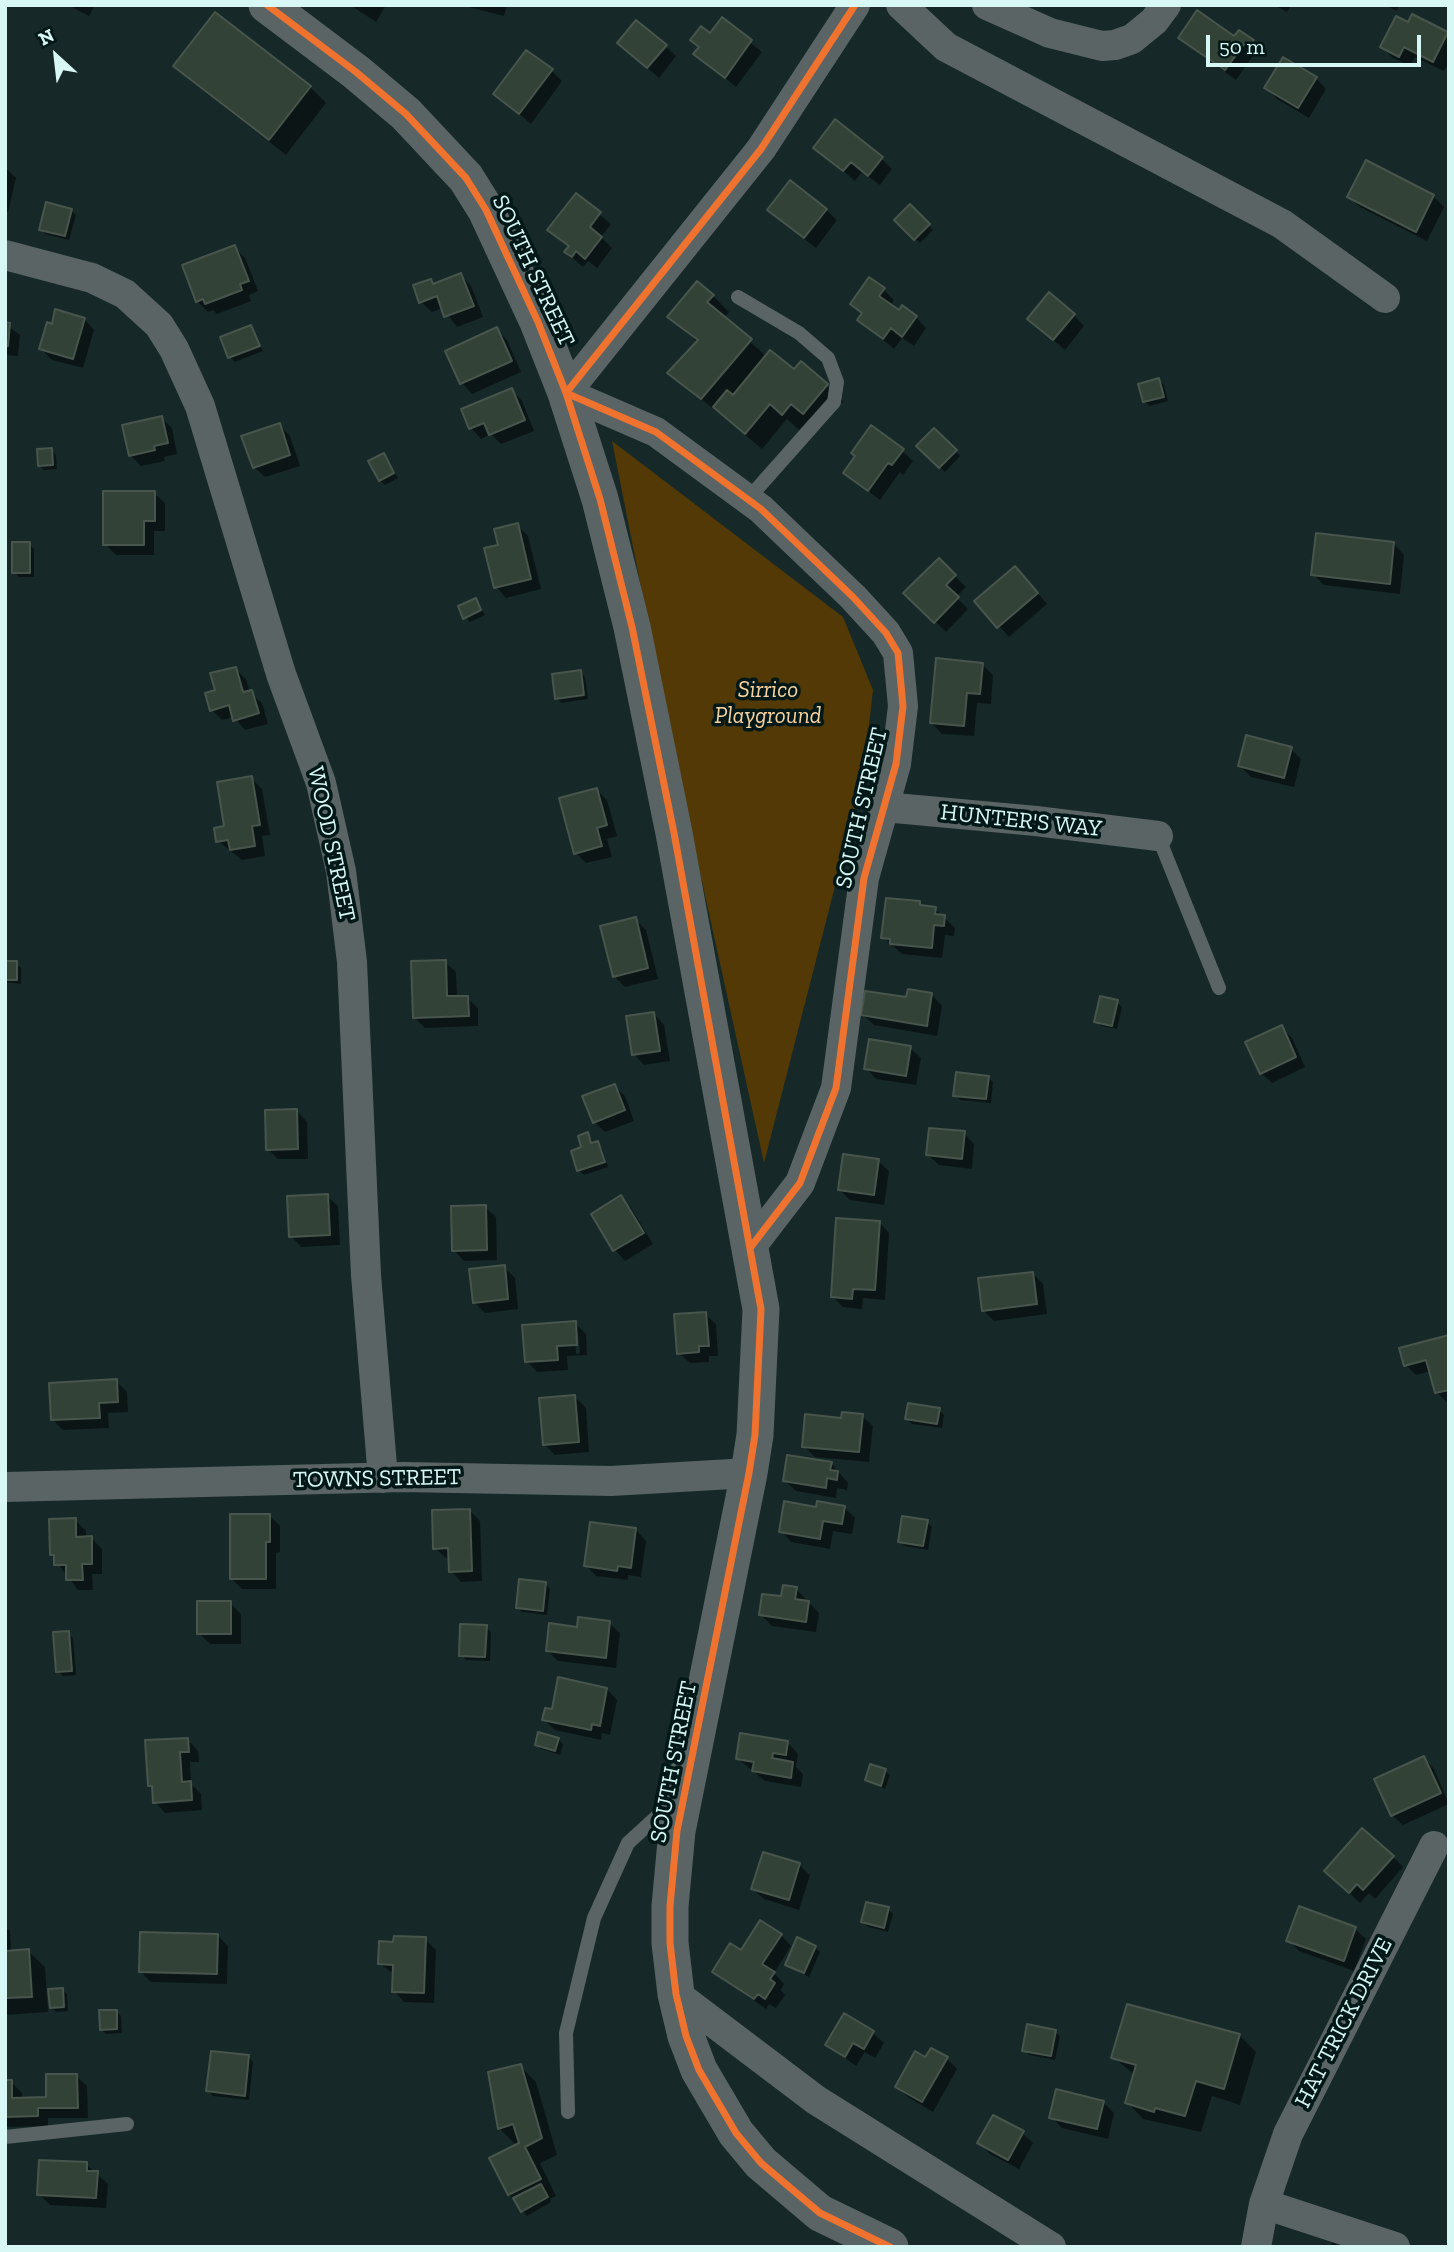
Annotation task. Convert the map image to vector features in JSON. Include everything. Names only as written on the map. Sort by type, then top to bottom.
[{"type":"street","name":"SOUTH STREET","points":[[267,5],[356,72],[406,114],[466,178],[502,243],[566,393],[600,499],[632,627],[674,833],[761,1309],[755,1435],[750,1473],[677,1831],[670,1906],[670,1943],[676,1994],[686,2036],[699,2070],[736,2133],[761,2163],[820,2213],[882,2245]]},
{"type":"street","points":[[566,393],[761,149],[855,5]]},
{"type":"street","points":[[901,5],[946,47],[1282,224],[1385,298]]},
{"type":"street","points":[[987,5],[1050,33],[1102,46],[1115,46],[1132,39],[1154,21],[1166,5]]},
{"type":"street","name":"WOOD STREET","points":[[5,255],[93,278],[125,294],[159,325],[174,349],[200,405],[281,674],[321,783],[341,871],[352,962],[366,1275],[383,1478]]},
{"type":"street","name":"SOUTH STREET","points":[[566,393],[656,432],[748,499],[853,597],[886,633],[898,653],[903,706],[897,764],[864,878],[836,1088],[800,1183],[750,1248]]},
{"type":"street","name":"HUNTER'S WAY","points":[[884,807],[1158,836]]},
{"type":"street","name":"TOWNS STREET","points":[[5,1487],[383,1478],[611,1481],[750,1473]]},
{"type":"street","name":"HAT TRICK DRIVE","points":[[1256,2247],[1264,2204],[1289,2134],[1434,1846]]},
{"type":"street","points":[[676,1994],[816,2100],[1051,2247]]},
{"type":"street","points":[[1264,2204],[1395,2247]]},
{"type":"lane","points":[[738,297],[808,341],[828,358],[837,382],[834,402],[748,499]]},
{"type":"lane","points":[[1158,836],[1219,988]]},
{"type":"lane","points":[[568,2112],[566,2033],[594,1919],[628,1843],[686,1791]]},
{"type":"lane","points":[[5,2137],[127,2124]]},
{"type":"green space","name":"Sirrico Playground","points":[[612,441],[843,617],[873,690],[863,777],[764,1163],[675,759]]},
{"type":"building","points":[[1197,10],[1234,36],[1239,30],[1254,40],[1249,47],[1244,44],[1225,70],[1178,38]]},
{"type":"building","points":[[215,12],[311,86],[269,140],[173,66]]},
{"type":"building","points":[[1412,14],[1448,32],[1433,62],[1404,47],[1399,57],[1380,47],[1396,16],[1408,22]]},
{"type":"building","points":[[722,17],[752,40],[725,78],[693,54],[699,47],[690,40],[701,26],[710,33]]},
{"type":"building","points":[[636,20],[667,45],[647,68],[617,43]]},
{"type":"building","points":[[526,50],[553,69],[519,114],[493,94]]},
{"type":"building","points":[[1283,57],[1317,77],[1298,108],[1264,88]]},
{"type":"building","points":[[835,119],[883,157],[868,176],[851,162],[843,171],[813,148]]},
{"type":"building","points":[[1366,160],[1434,195],[1416,232],[1347,197]]},
{"type":"building","points":[[790,180],[827,209],[804,238],[767,210]]},
{"type":"building","points":[[576,193],[601,212],[590,227],[602,237],[585,259],[576,251],[572,257],[564,252],[569,246],[547,230]]},
{"type":"building","points":[[46,202],[72,209],[65,236],[39,230]]},
{"type":"building","points":[[910,204],[930,224],[914,240],[894,220]]},
{"type":"building","points":[[235,245],[249,281],[240,284],[242,290],[205,304],[203,299],[196,302],[182,265]]},
{"type":"building","points":[[461,273],[474,306],[444,317],[437,296],[419,303],[413,285],[431,279],[433,284]]},
{"type":"building","points":[[869,277],[885,288],[879,296],[899,310],[902,305],[917,316],[902,337],[891,328],[883,339],[857,320],[862,313],[850,304]]},
{"type":"building","points":[[697,281],[714,295],[707,302],[752,339],[701,399],[667,373],[698,340],[667,317]]},
{"type":"building","points":[[1049,292],[1075,314],[1053,340],[1027,319]]},
{"type":"building","points":[[55,309],[85,318],[73,359],[39,349],[47,322],[52,324]]},
{"type":"building","points":[[5,322],[10,323],[8,346],[5,346]]},
{"type":"building","points":[[251,325],[260,346],[228,358],[220,337]]},
{"type":"building","points":[[497,327],[512,361],[460,384],[445,351]]},
{"type":"building","points":[[770,350],[794,369],[801,361],[828,384],[803,414],[791,404],[782,415],[770,404],[745,434],[713,407],[727,390],[733,395]]},
{"type":"building","points":[[1159,378],[1164,397],[1143,402],[1138,384]]},
{"type":"building","points":[[512,388],[525,420],[489,435],[484,423],[469,429],[461,409]]},
{"type":"building","points":[[162,416],[168,443],[154,446],[155,450],[129,456],[122,425]]},
{"type":"building","points":[[280,423],[290,455],[253,468],[241,436]]},
{"type":"building","points":[[871,425],[904,449],[892,465],[888,463],[868,491],[843,473],[855,456],[851,453]]},
{"type":"building","points":[[934,428],[957,450],[939,468],[916,446]]},
{"type":"building","points":[[52,448],[53,465],[38,466],[37,449]]},
{"type":"building","points":[[384,453],[394,473],[379,481],[368,461]]},
{"type":"building","points":[[103,491],[155,491],[155,521],[144,521],[144,545],[103,545]]},
{"type":"building","points":[[518,523],[531,579],[494,588],[484,548],[498,545],[494,529]]},
{"type":"building","points":[[1316,533],[1394,542],[1390,584],[1311,575]]},
{"type":"building","points":[[12,542],[30,542],[30,573],[12,573]]},
{"type":"building","points":[[939,558],[956,575],[946,585],[959,597],[934,623],[903,593]]},
{"type":"building","points":[[1015,566],[1038,593],[997,628],[974,601]]},
{"type":"building","points":[[476,598],[481,610],[463,619],[458,606]]},
{"type":"building","points":[[936,658],[983,663],[980,694],[967,693],[964,726],[930,723]]},
{"type":"building","points":[[236,667],[243,692],[252,690],[259,713],[233,721],[229,705],[210,711],[205,693],[215,690],[210,673]]},
{"type":"building","points":[[581,670],[584,695],[555,699],[552,674]]},
{"type":"building","points":[[1246,735],[1292,747],[1284,778],[1238,766]]},
{"type":"building","points":[[252,776],[260,825],[252,826],[255,846],[230,850],[228,840],[216,842],[214,828],[224,826],[217,782]]},
{"type":"building","points":[[597,788],[607,825],[597,828],[602,846],[574,854],[559,798]]},
{"type":"building","points":[[886,898],[920,901],[920,905],[936,907],[935,914],[945,915],[944,926],[934,925],[932,948],[890,944],[890,939],[881,938]]},
{"type":"building","points":[[636,917],[648,968],[613,977],[600,926]]},
{"type":"building","points":[[446,960],[447,996],[468,996],[469,1016],[413,1018],[411,961]]},
{"type":"building","points":[[5,961],[17,961],[17,980],[5,980]]},
{"type":"building","points":[[908,989],[932,993],[927,1026],[861,1015],[865,991],[906,997]]},
{"type":"building","points":[[1100,996],[1118,1000],[1112,1026],[1094,1022]]},
{"type":"building","points":[[654,1012],[660,1051],[632,1055],[626,1016]]},
{"type":"building","points":[[1282,1025],[1296,1057],[1260,1074],[1245,1042]]},
{"type":"building","points":[[869,1039],[911,1046],[906,1076],[864,1069]]},
{"type":"building","points":[[956,1072],[989,1076],[986,1099],[953,1096]]},
{"type":"building","points":[[615,1084],[625,1110],[593,1123],[582,1096]]},
{"type":"building","points":[[297,1109],[298,1149],[266,1150],[265,1110]]},
{"type":"building","points":[[929,1128],[965,1131],[962,1159],[926,1155]]},
{"type":"building","points":[[588,1132],[591,1143],[598,1141],[605,1162],[577,1171],[571,1151],[581,1147],[578,1136]]},
{"type":"building","points":[[843,1154],[879,1159],[874,1195],[838,1190]]},
{"type":"building","points":[[328,1194],[330,1235],[289,1237],[287,1196]]},
{"type":"building","points":[[621,1195],[644,1233],[613,1251],[591,1214]]},
{"type":"building","points":[[486,1205],[487,1250],[452,1251],[451,1206]]},
{"type":"building","points":[[836,1218],[880,1221],[875,1290],[853,1289],[852,1299],[831,1297]]},
{"type":"building","points":[[505,1265],[508,1299],[473,1303],[469,1269]]},
{"type":"building","points":[[1033,1272],[1037,1304],[982,1311],[978,1278]]},
{"type":"building","points":[[706,1312],[709,1346],[699,1346],[699,1352],[677,1354],[674,1314]]},
{"type":"building","points":[[576,1321],[577,1345],[557,1346],[558,1360],[525,1362],[522,1325]]},
{"type":"building","points":[[1449,1335],[1449,1390],[1435,1393],[1426,1360],[1404,1366],[1399,1348]]},
{"type":"building","points":[[117,1379],[118,1402],[99,1403],[100,1418],[51,1420],[49,1383]]},
{"type":"building","points":[[575,1395],[579,1442],[543,1445],[539,1398]]},
{"type":"building","points":[[908,1403],[940,1408],[937,1424],[905,1419]]},
{"type":"building","points":[[842,1412],[863,1414],[859,1452],[802,1447],[805,1414],[841,1418]]},
{"type":"building","points":[[787,1455],[832,1462],[830,1470],[838,1471],[837,1480],[827,1478],[826,1488],[783,1481]]},
{"type":"building","points":[[784,1501],[816,1507],[817,1501],[845,1506],[842,1524],[823,1521],[820,1539],[779,1532]]},
{"type":"building","points":[[470,1509],[472,1571],[449,1572],[448,1548],[433,1549],[432,1510]]},
{"type":"building","points":[[230,1514],[270,1514],[270,1542],[266,1542],[266,1579],[230,1579]]},
{"type":"building","points":[[902,1516],[928,1520],[923,1546],[898,1542]]},
{"type":"building","points":[[76,1518],[76,1537],[92,1536],[92,1564],[82,1564],[83,1580],[66,1580],[66,1565],[54,1565],[54,1555],[50,1555],[49,1519]]},
{"type":"building","points":[[590,1522],[636,1528],[631,1568],[618,1566],[617,1571],[584,1566]]},
{"type":"building","points":[[519,1579],[546,1582],[543,1611],[516,1608]]},
{"type":"building","points":[[783,1585],[797,1587],[795,1599],[809,1601],[806,1622],[759,1615],[762,1594],[781,1596]]},
{"type":"building","points":[[197,1601],[231,1601],[231,1634],[197,1634]]},
{"type":"building","points":[[578,1617],[610,1621],[606,1658],[546,1651],[549,1623],[577,1627]]},
{"type":"building","points":[[460,1624],[487,1625],[485,1657],[459,1656]]},
{"type":"building","points":[[69,1631],[72,1671],[56,1672],[53,1632]]},
{"type":"building","points":[[558,1677],[607,1688],[600,1726],[592,1724],[591,1730],[542,1720],[545,1708],[552,1709]]},
{"type":"building","points":[[538,1732],[559,1738],[555,1751],[535,1745]]},
{"type":"building","points":[[740,1733],[788,1741],[786,1755],[773,1753],[772,1758],[793,1762],[791,1778],[752,1771],[754,1762],[736,1759]]},
{"type":"building","points":[[188,1738],[189,1752],[180,1752],[182,1782],[191,1781],[192,1800],[153,1803],[152,1786],[148,1786],[145,1740]]},
{"type":"building","points":[[1424,1756],[1441,1793],[1391,1816],[1374,1779]]},
{"type":"building","points":[[870,1764],[886,1769],[881,1786],[865,1780]]},
{"type":"building","points":[[1362,1828],[1394,1856],[1363,1890],[1357,1884],[1349,1893],[1324,1871]]},
{"type":"building","points":[[763,1852],[800,1863],[789,1900],[751,1889]]},
{"type":"building","points":[[866,1902],[889,1907],[884,1928],[861,1922]]},
{"type":"building","points":[[1299,1906],[1356,1927],[1344,1961],[1286,1941]]},
{"type":"building","points":[[760,1920],[782,1934],[762,1964],[775,1972],[770,1979],[775,1983],[765,1999],[758,1994],[754,1999],[712,1972],[730,1943],[741,1950]]},
{"type":"building","points":[[140,1932],[218,1934],[217,1974],[139,1972]]},
{"type":"building","points":[[394,1936],[426,1937],[424,1993],[392,1992],[393,1965],[378,1964],[379,1941],[393,1942]]},
{"type":"building","points":[[797,1937],[816,1946],[804,1973],[785,1965]]},
{"type":"building","points":[[29,1949],[32,1997],[5,1998],[5,1951]]},
{"type":"building","points":[[63,1988],[64,2007],[50,2008],[48,1989]]},
{"type":"building","points":[[1127,2004],[1240,2034],[1224,2089],[1196,2081],[1185,2116],[1155,2108],[1154,2112],[1125,2103],[1136,2065],[1111,2058]]},
{"type":"building","points":[[99,2010],[117,2010],[117,2029],[100,2030]]},
{"type":"building","points":[[844,2013],[874,2031],[864,2049],[853,2043],[845,2057],[825,2045]]},
{"type":"building","points":[[1027,2024],[1056,2030],[1051,2056],[1022,2051]]},
{"type":"building","points":[[931,2048],[948,2057],[922,2102],[895,2087],[915,2051],[925,2057]]},
{"type":"building","points":[[211,2051],[249,2055],[245,2096],[206,2091]]},
{"type":"building","points":[[521,2064],[542,2138],[525,2147],[541,2179],[508,2195],[489,2158],[519,2143],[513,2124],[498,2129],[488,2072]]},
{"type":"building","points":[[46,2074],[77,2074],[78,2108],[38,2108],[38,2116],[5,2117],[5,2080],[12,2080],[12,2098],[46,2097]]},
{"type":"building","points":[[1056,2089],[1104,2101],[1097,2129],[1049,2118]]},
{"type":"building","points":[[993,2115],[1024,2131],[1008,2160],[977,2143]]},
{"type":"building","points":[[39,2160],[87,2162],[87,2171],[98,2171],[96,2198],[37,2195]]},
{"type":"building","points":[[541,2184],[548,2197],[521,2212],[513,2198]]},
{"type":"cycle path","points":[[267,5],[356,72],[406,114],[466,178],[486,210],[538,322],[566,393],[600,499],[632,627],[674,833],[761,1309],[755,1435],[749,1473],[677,1831],[670,1906],[670,1943],[676,1994],[686,2036],[699,2070],[736,2133],[761,2163],[820,2213],[890,2247]]},
{"type":"cycle path","points":[[750,1248],[800,1183],[836,1088],[864,878],[896,764],[903,706],[898,653],[886,633],[853,597],[761,509],[656,432],[566,393],[761,149],[855,5]]}]
